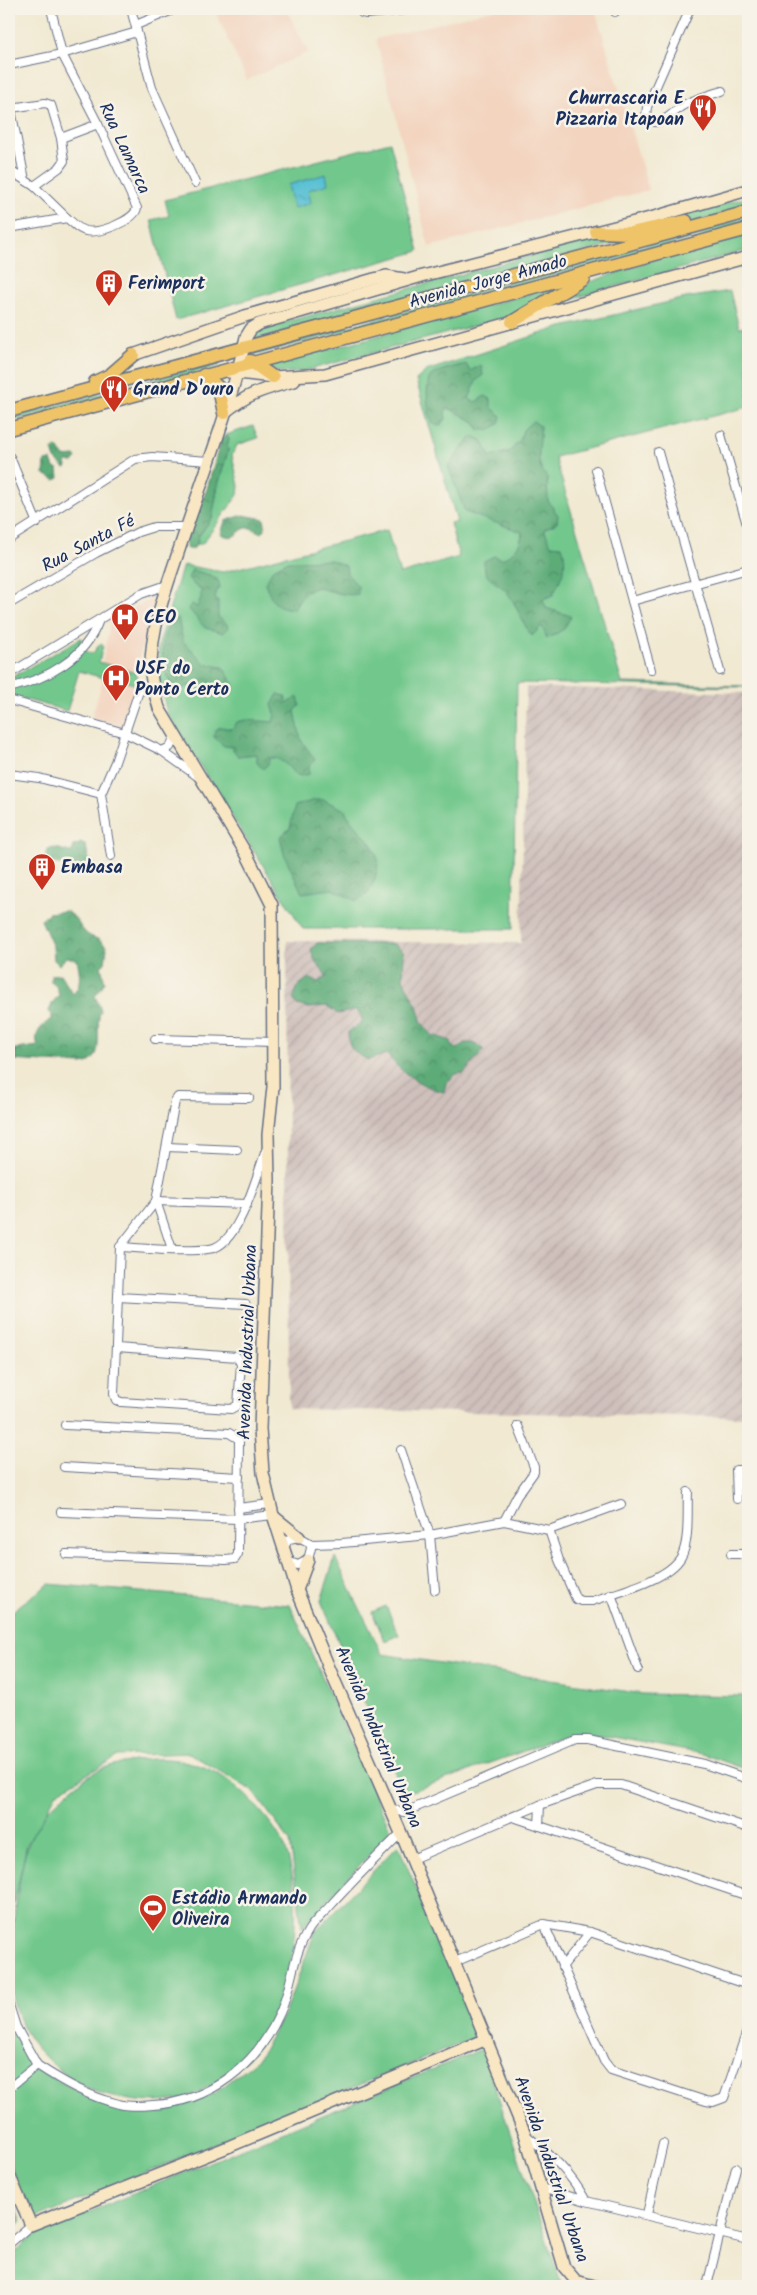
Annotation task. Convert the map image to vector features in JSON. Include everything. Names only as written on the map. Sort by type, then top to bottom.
[{"type":"main road","name":"Avenida Jorge Amado","points":[[9,411],[748,212]]},
{"type":"main road","points":[[596,232],[630,233],[680,222],[714,221]]},
{"type":"main road","name":"Avenida Jorge Amado","points":[[9,429],[204,375],[232,371],[344,337],[596,272],[748,229]]},
{"type":"main road","points":[[512,322],[596,272]]},
{"type":"main road","points":[[243,348],[247,357],[254,364],[273,377]]},
{"type":"main road","points":[[9,411],[98,382],[110,375],[133,355]]},
{"type":"main road","points":[[204,375],[219,388],[224,414]]},
{"type":"street","name":"Rua Lamarca","points":[[51,9],[62,54],[98,124],[137,208],[136,213],[123,222],[89,232],[78,227],[67,218]]},
{"type":"street","points":[[131,9],[152,88],[195,183]]},
{"type":"street","points":[[9,65],[62,54],[136,29],[175,9]]},
{"type":"street","points":[[360,9],[362,13],[367,14],[412,9]]},
{"type":"street","points":[[690,9],[646,113],[648,118],[658,122],[682,106],[722,91]]},
{"type":"street","points":[[25,180],[10,104],[50,104],[61,138],[63,164],[34,186]]},
{"type":"street","points":[[61,138],[98,124]]},
{"type":"street","points":[[9,170],[34,186],[67,218]]},
{"type":"street","name":"Avenida Jorge Amado","points":[[232,371],[246,337],[251,330],[260,324],[408,280],[596,232],[748,190]]},
{"type":"street","points":[[9,228],[67,218]]},
{"type":"street","points":[[224,414],[245,397],[262,389],[325,374],[748,257]]},
{"type":"street","name":"Avenida Jorge Amado","points":[[133,355],[245,316],[374,279],[386,276],[408,280]]},
{"type":"street","points":[[232,371],[273,377],[325,374]]},
{"type":"street","name":"Avenida Industrial Urbana","points":[[232,371],[224,414],[186,526],[154,631],[151,661],[153,688],[160,708],[247,855],[272,905],[273,1087],[268,1144],[269,1174],[260,1429],[263,1473],[271,1510],[298,1590],[330,1670],[400,1829],[525,2134],[564,2267],[576,2281],[594,2286]]},
{"type":"street","points":[[721,435],[748,528]]},
{"type":"street","points":[[658,452],[720,671]]},
{"type":"street","points":[[10,457],[37,523]]},
{"type":"street","points":[[9,539],[135,460],[152,457],[209,461]]},
{"type":"street","points":[[596,470],[651,670]]},
{"type":"street","name":"Rua Santa Fé","points":[[9,604],[88,558],[138,532],[154,527],[186,526]]},
{"type":"street","points":[[632,601],[748,569]]},
{"type":"street","points":[[9,674],[141,594],[167,585]]},
{"type":"street","points":[[9,688],[48,674],[74,658],[89,642],[99,620]]},
{"type":"street","points":[[111,856],[101,794],[139,692],[153,688]]},
{"type":"street","points":[[9,700],[125,733],[162,751],[203,781]]},
{"type":"street","points":[[162,751],[170,746],[175,736]]},
{"type":"street","points":[[9,774],[39,778],[101,794]]},
{"type":"street","points":[[154,1039],[273,1042]]},
{"type":"street","points":[[117,1348],[237,1357],[241,1364],[239,1402],[235,1408],[231,1409],[121,1402],[116,1400],[114,1394],[120,1248],[156,1201],[175,1101],[178,1098],[249,1098]]},
{"type":"street","points":[[120,1248],[204,1250],[221,1244],[235,1227],[247,1204],[268,1144]]},
{"type":"street","points":[[167,1147],[237,1150]]},
{"type":"street","points":[[256,1177],[262,1172],[269,1174]]},
{"type":"street","points":[[156,1201],[247,1204]]},
{"type":"street","points":[[156,1201],[172,1249]]},
{"type":"street","points":[[118,1298],[246,1304]]},
{"type":"street","points":[[64,1424],[234,1434],[239,1439],[237,1557],[232,1560],[66,1554]]},
{"type":"street","points":[[504,1521],[534,1472],[534,1467],[518,1426]]},
{"type":"street","points":[[401,1450],[430,1535],[435,1590]]},
{"type":"street","points":[[64,1467],[239,1477]]},
{"type":"street","points":[[737,1499],[736,1470],[748,1470]]},
{"type":"street","points":[[549,1530],[559,1560],[576,1598],[586,1602],[658,1576],[680,1558],[687,1526],[688,1492]]},
{"type":"street","points":[[238,1508],[271,1510],[299,1537],[312,1544],[430,1535],[504,1521],[549,1530],[621,1504]]},
{"type":"street","points":[[61,1512],[237,1519],[271,1510]]},
{"type":"street","points":[[283,1548],[289,1539],[299,1537]]},
{"type":"street","points":[[298,1590],[312,1544]]},
{"type":"street","points":[[731,1554],[748,1554]]},
{"type":"street","points":[[287,1561],[298,1565],[308,1560]]},
{"type":"street","points":[[611,1594],[638,1669]]},
{"type":"street","points":[[391,1810],[405,1812],[575,1740],[588,1740],[704,1764],[748,1779]]},
{"type":"street","points":[[412,1859],[540,1805],[597,1785],[615,1784],[748,1828]]},
{"type":"street","points":[[539,1826],[540,1805]]},
{"type":"street","points":[[9,2005],[16,2027],[37,2065],[84,2092],[120,2105],[138,2106],[174,2104],[194,2098],[229,2078],[255,2055],[268,2037],[281,2012],[300,1946],[309,1930],[400,1829],[405,1812]]},
{"type":"street","points":[[512,1817],[748,1896]]},
{"type":"street","points":[[455,1962],[544,1924],[590,1932],[748,1985]]},
{"type":"street","points":[[544,1924],[607,2067],[713,2102],[724,2098],[748,2028]]},
{"type":"street","points":[[562,1966],[590,1932]]},
{"type":"street","points":[[9,2244],[31,2225],[214,2152],[487,2039]]},
{"type":"street","points":[[9,2088],[37,2065]]},
{"type":"street","points":[[525,2134],[563,2166],[576,2183],[586,2201]]},
{"type":"street","points":[[647,2214],[663,2144]]},
{"type":"street","points":[[707,2286],[736,2168]]},
{"type":"street","points":[[9,2175],[31,2225]]},
{"type":"street","points":[[541,2188],[586,2201],[647,2214],[748,2240]]},
{"type":"shaded area","points":[[220,9],[286,9],[308,52],[247,80],[215,11]]},
{"type":"shaded area","points":[[496,9],[595,9],[649,190],[429,247],[376,39]]},
{"type":"shaded area","name":"CEO","points":[[155,597],[136,673],[102,664],[111,619]]},
{"type":"shaded area","name":"USF do Ponto Certo","points":[[104,675],[140,686],[129,728],[92,717]]},
{"type":"shaded area","points":[[526,687],[748,693],[748,1417],[289,1409],[287,941],[521,943]]},
{"type":"green space","points":[[390,142],[419,251],[176,320],[151,220],[169,216],[165,200]]},
{"type":"green space","points":[[748,197],[748,208],[252,341],[251,338],[263,328]]},
{"type":"green space","points":[[748,217],[748,224],[256,355],[255,352]]},
{"type":"green space","points":[[748,234],[748,250],[548,305],[590,282],[664,256]]},
{"type":"green space","points":[[573,282],[508,317],[304,371],[279,372],[267,366]]},
{"type":"green space","points":[[730,291],[739,328],[748,326],[748,407],[555,457],[622,683],[748,687],[517,683],[513,929],[303,929],[167,713],[157,671],[159,644],[183,565],[223,572],[387,530],[400,574],[459,557],[450,523],[457,522],[416,380],[426,371],[558,328],[686,298]]},
{"type":"green space","points":[[218,362],[220,366],[9,422],[9,418]]},
{"type":"green space","points":[[466,364],[470,371],[481,365],[483,375],[476,381],[469,399],[475,402],[485,396],[491,399],[491,407],[501,416],[499,424],[489,430],[479,430],[475,422],[448,408],[445,412],[446,419],[440,426],[433,423],[431,419],[427,393],[430,377],[441,371]]},
{"type":"green space","points":[[533,421],[540,426],[539,459],[540,466],[547,477],[548,501],[558,515],[557,523],[544,529],[551,545],[562,546],[565,560],[561,577],[553,595],[543,599],[546,608],[571,616],[564,629],[547,639],[542,626],[532,636],[510,596],[502,587],[488,577],[484,568],[484,561],[494,556],[502,559],[513,552],[519,545],[522,532],[465,512],[448,466],[473,436],[482,440],[490,457],[510,451],[520,440],[523,430]]},
{"type":"green space","points":[[253,426],[258,438],[237,445],[232,455],[239,486],[238,495],[202,544],[197,544],[198,537],[212,518],[218,485],[228,451],[229,439],[226,435]]},
{"type":"green space","points":[[226,435],[229,439],[228,451],[218,485],[212,518],[198,537],[197,544],[193,549],[187,549],[185,542],[207,489],[221,439]]},
{"type":"green space","points":[[54,448],[59,449],[64,457],[75,456],[77,458],[74,462],[66,462],[67,467],[65,468],[55,459],[52,450]]},
{"type":"green space","points":[[51,460],[54,468],[58,469],[59,478],[55,480],[44,474],[45,461]]},
{"type":"green space","points":[[243,515],[264,519],[265,529],[262,533],[246,528],[231,537],[221,534],[225,521]]},
{"type":"green space","points":[[331,560],[346,566],[347,574],[358,586],[358,594],[338,593],[318,587],[303,595],[294,609],[282,607],[274,602],[265,583],[273,569],[288,561]]},
{"type":"green space","points":[[192,570],[210,575],[218,580],[220,586],[216,592],[215,599],[218,600],[218,617],[227,624],[228,629],[224,633],[205,628],[188,608],[192,604],[197,607],[201,598],[201,589],[195,586],[188,578]]},
{"type":"green space","points":[[178,618],[183,641],[206,664],[223,667],[234,685],[225,692],[203,687],[198,683],[177,690],[172,684],[163,661],[163,644],[167,629]]},
{"type":"green space","points":[[81,638],[79,648],[92,654],[101,643],[103,646],[99,662],[136,673],[140,686],[104,675],[103,678],[79,671],[67,711],[9,695],[9,679]]},
{"type":"green space","points":[[278,694],[285,696],[287,703],[298,697],[300,705],[295,711],[301,740],[315,760],[309,766],[309,774],[301,776],[294,774],[284,763],[274,758],[270,758],[268,764],[263,769],[257,763],[257,754],[238,756],[231,747],[224,746],[214,737],[215,730],[221,727],[232,729],[237,722],[246,720],[273,722],[275,714],[272,705]]},
{"type":"green space","points":[[315,800],[324,800],[345,810],[374,848],[378,866],[374,882],[368,892],[356,901],[332,889],[302,893],[284,854],[280,837],[290,828],[295,806]]},
{"type":"green space","points":[[81,843],[86,846],[88,857],[94,863],[84,866],[66,865],[49,862],[46,857],[47,851],[50,849],[56,848],[72,852],[74,846]]},
{"type":"green space","points":[[66,911],[75,918],[82,929],[101,941],[107,948],[105,963],[101,967],[105,982],[95,996],[101,1010],[95,1057],[90,1062],[82,1064],[9,1060],[9,1050],[38,1046],[38,1034],[42,1027],[52,1018],[49,1011],[59,995],[56,986],[51,982],[51,975],[60,974],[73,994],[78,987],[79,973],[77,960],[67,957],[59,965],[54,960],[53,947],[41,920],[48,913]]},
{"type":"green space","points":[[317,943],[394,944],[404,952],[403,979],[417,1006],[422,1023],[432,1035],[451,1041],[452,1047],[458,1049],[464,1043],[474,1043],[484,1050],[464,1073],[456,1074],[446,1083],[444,1092],[428,1087],[412,1078],[398,1067],[387,1054],[368,1060],[359,1055],[350,1046],[348,1038],[348,1032],[362,1022],[361,1016],[356,1010],[338,1014],[327,1006],[309,1008],[297,1005],[293,999],[298,986],[308,978],[318,982],[327,977],[314,959],[311,949]]},
{"type":"green space","points":[[335,1557],[382,1654],[643,1694],[748,1696],[748,1770],[703,1754],[580,1731],[404,1794],[321,1601]]},
{"type":"green space","points":[[49,1584],[290,1605],[391,1831],[302,1928],[290,1842],[253,1791],[189,1753],[118,1756],[57,1792],[46,1812],[78,1783],[106,1767],[141,1760],[158,1759],[190,1762],[218,1774],[244,1793],[268,1821],[285,1847],[295,1895],[293,1950],[288,1977],[270,2026],[252,2053],[224,2078],[207,2088],[178,2100],[144,2102],[104,2095],[72,2079],[44,2056],[34,2045],[22,2026],[12,1994],[10,1977],[11,1943],[22,1868],[27,1849],[36,1830],[27,1844],[14,1904],[9,1903],[9,1616],[16,1608]]},
{"type":"green space","points":[[386,1606],[399,1635],[385,1641],[372,1612]]},
{"type":"green space","points":[[398,1845],[479,2036],[33,2219],[9,2162],[9,2015],[36,2069],[83,2094],[119,2108],[175,2108],[215,2093],[258,2059],[285,2012],[315,1932]]},
{"type":"green space","points":[[482,2049],[562,2286],[9,2286],[9,2258],[34,2235]]},
{"type":"green space","points":[[9,2190],[22,2221],[9,2233]]},
{"type":"water","points":[[326,174],[328,184],[308,190],[311,203],[294,208],[288,185]]},
{"type":"place","name":"Churrascaria E Pizzaria Itapoan","points":[[703,132]]},
{"type":"place","name":"Ferimport","points":[[109,307]]},
{"type":"place","name":"Grand D'ouro","points":[[114,413]]},
{"type":"place","name":"CEO","points":[[125,641]]},
{"type":"place","name":"USF do Ponto Certo","points":[[116,702]]},
{"type":"place","name":"Embasa","points":[[42,891]]},
{"type":"place","name":"Estádio Armando Oliveira","points":[[153,1932]]}]
